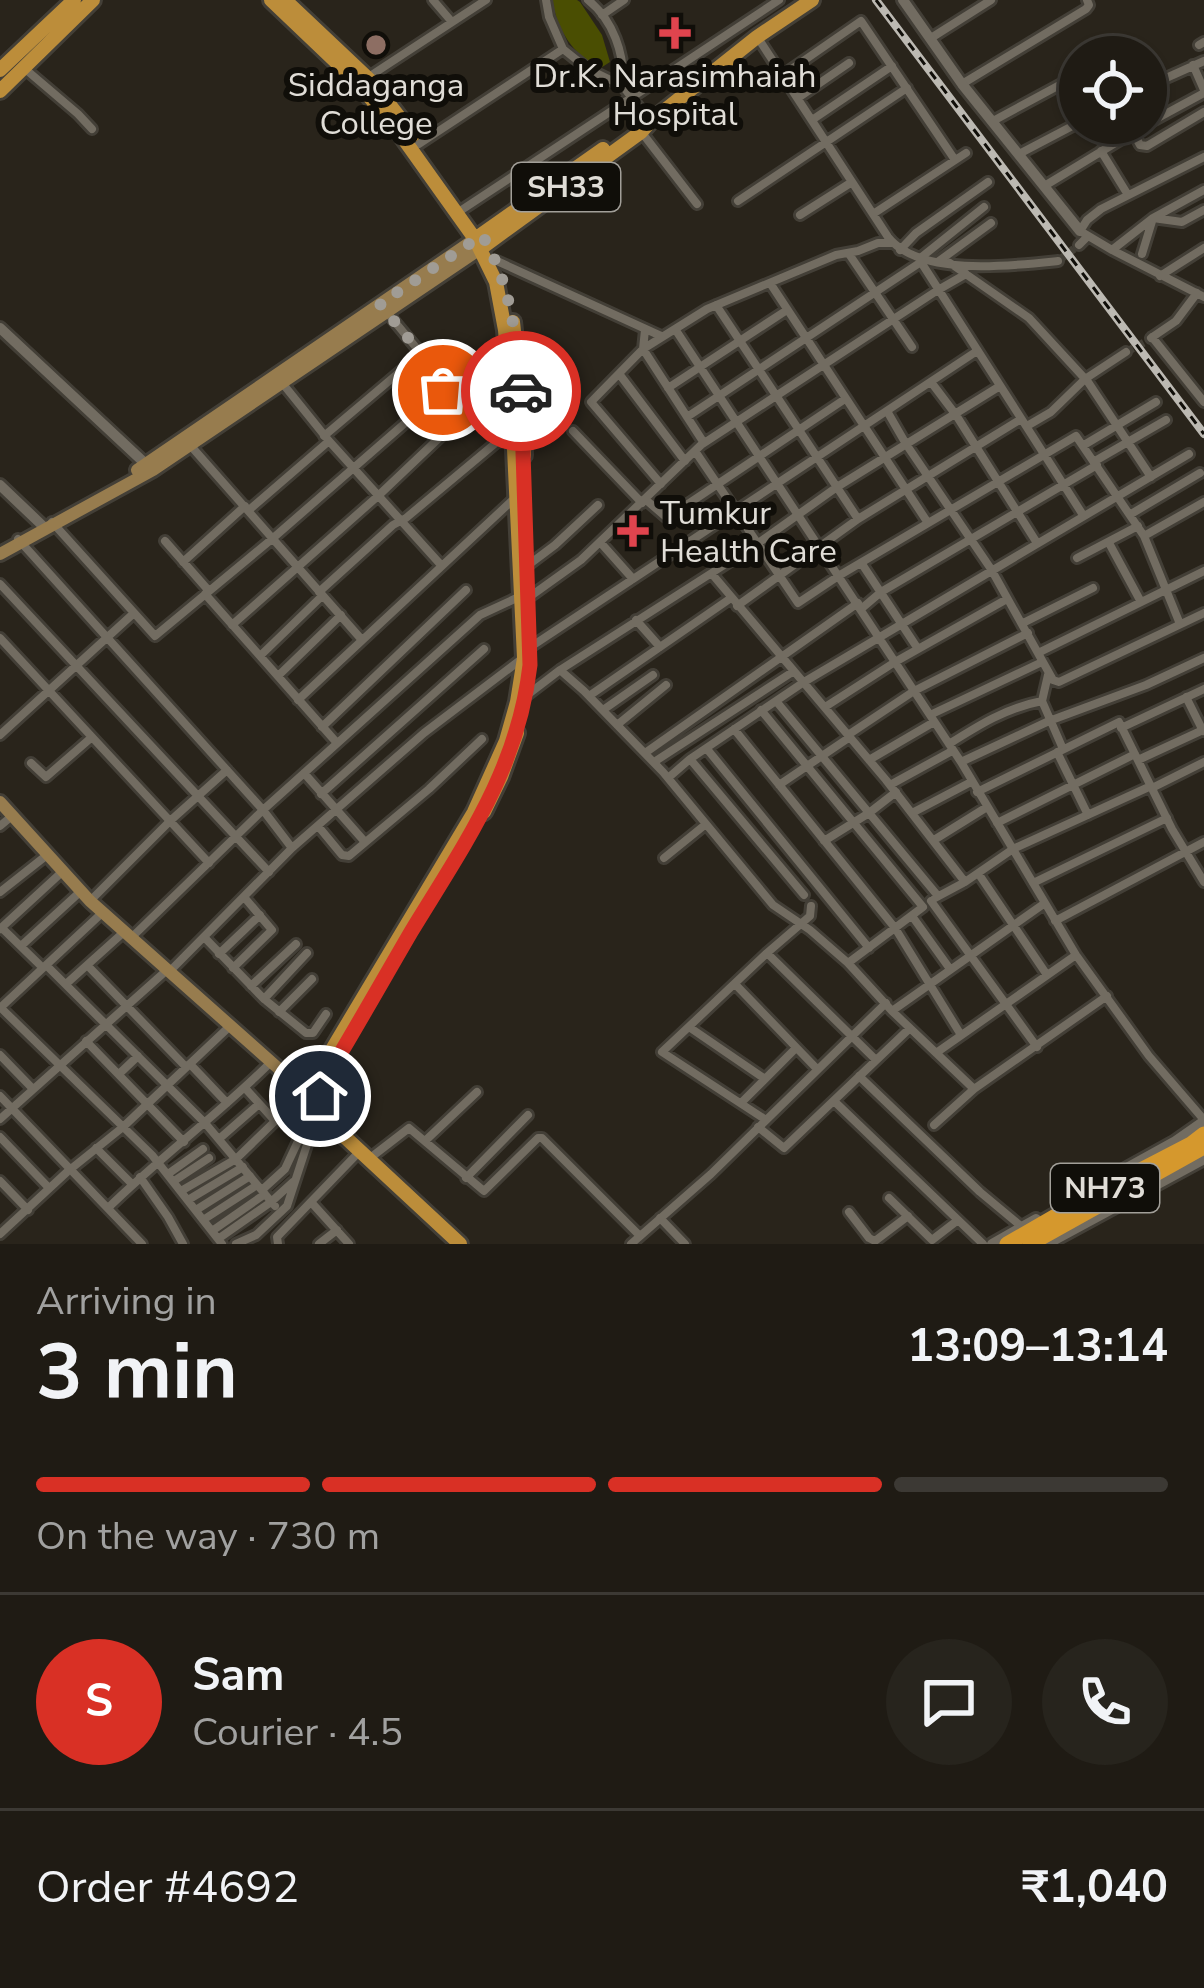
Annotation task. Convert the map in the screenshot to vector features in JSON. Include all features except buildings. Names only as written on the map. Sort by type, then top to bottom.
[{"type":"highway","name":"NH73","points":[[1030,1244],[1102,1186],[1196,1140]]},
{"type":"highway","name":"NH73","points":[[995,1244],[1056,1222],[1196,1140]]},
{"type":"main road","points":[[0,70],[74,0]]},
{"type":"main road","points":[[0,91],[93,0]]},
{"type":"main road","name":"SH33","points":[[271,0],[368,95],[460,211]]},
{"type":"main road","name":"SH33","points":[[285,0],[390,103],[481,242],[812,0]]},
{"type":"main road","points":[[314,1103],[312,1083],[390,960],[474,812],[522,699],[527,653],[520,507],[523,409],[510,300],[497,261],[481,242]]},
{"type":"main road","points":[[150,467],[481,242]]},
{"type":"main road","points":[[481,242],[501,301],[527,566],[524,597]]},
{"type":"main road","points":[[0,551],[190,446],[384,308]]},
{"type":"main road","points":[[0,802],[86,896],[314,1103],[460,1244]]},
{"type":"main road","points":[[366,1154],[471,1244]]},
{"type":"street","points":[[433,0],[452,22]]},
{"type":"street","points":[[367,78],[486,0]]},
{"type":"street","points":[[547,0],[563,49],[588,70],[623,86],[642,126],[698,205]]},
{"type":"street","points":[[588,0],[617,42],[623,86]]},
{"type":"street","points":[[602,15],[624,0]]},
{"type":"street","points":[[460,211],[779,0]]},
{"type":"street","points":[[904,0],[962,84],[1084,233],[1200,295],[1176,321],[1150,338],[1204,402]]},
{"type":"street","points":[[931,38],[991,0]]},
{"type":"street","points":[[962,84],[1086,9],[1087,0]]},
{"type":"street","points":[[783,75],[862,21],[955,160]]},
{"type":"street","points":[[757,37],[896,246],[920,261],[1083,515]]},
{"type":"street","points":[[419,144],[563,49]]},
{"type":"street","points":[[1167,77],[1204,61]]},
{"type":"street","points":[[798,98],[849,64]]},
{"type":"street","points":[[1167,112],[1204,91],[1193,65]]},
{"type":"street","points":[[812,120],[892,66]]},
{"type":"street","points":[[23,68],[92,130]]},
{"type":"street","points":[[992,122],[1059,85]]},
{"type":"street","points":[[738,201],[907,88]]},
{"type":"street","points":[[1167,134],[1204,112]]},
{"type":"street","points":[[1018,154],[1059,133]]},
{"type":"street","points":[[1046,185],[1113,144]]},
{"type":"street","points":[[1102,151],[1128,195]]},
{"type":"street","points":[[873,214],[966,153]]},
{"type":"street","points":[[1078,245],[1101,209],[1204,157]]},
{"type":"street","points":[[800,215],[852,182]]},
{"type":"street","points":[[843,272],[854,256],[878,243],[896,246],[988,182]]},
{"type":"street","points":[[1112,250],[1153,218],[1204,190]]},
{"type":"street","points":[[687,418],[920,261],[984,207]]},
{"type":"street","points":[[1153,218],[1182,222],[1204,210]]},
{"type":"street","points":[[1142,254],[1153,218]]},
{"type":"street","points":[[938,262],[991,223]]},
{"type":"street","points":[[1160,276],[1204,248]]},
{"type":"street","points":[[661,484],[592,402],[643,350],[716,304],[836,255],[854,256]]},
{"type":"street","points":[[854,256],[912,347]]},
{"type":"street","points":[[497,261],[662,336]]},
{"type":"street","points":[[920,261],[985,265],[1058,261]]},
{"type":"street","points":[[950,263],[1029,318],[1085,379],[1151,477]]},
{"type":"street","points":[[66,984],[209,862],[480,615],[524,597],[581,560],[704,443],[966,274]]},
{"type":"street","points":[[770,283],[928,524]]},
{"type":"street","points":[[716,304],[858,519]]},
{"type":"street","points":[[384,308],[443,380],[443,390],[499,442]]},
{"type":"street","points":[[668,388],[788,310]]},
{"type":"street","points":[[0,328],[150,467]]},
{"type":"street","points":[[675,329],[961,762],[1076,955],[1149,1056],[1204,1121],[1196,1140]]},
{"type":"street","points":[[645,330],[643,350],[704,443]]},
{"type":"street","points":[[0,1119],[168,971],[292,848],[424,733],[633,579],[977,351]]},
{"type":"street","points":[[589,696],[660,646],[821,548],[927,474],[1051,412],[1085,379],[1126,352]]},
{"type":"street","points":[[183,562],[421,354]]},
{"type":"street","points":[[620,375],[685,461]]},
{"type":"street","points":[[931,382],[1037,543]]},
{"type":"street","points":[[283,384],[441,566]]},
{"type":"street","points":[[522,699],[837,487],[1000,386]]},
{"type":"street","points":[[0,485],[49,525],[154,636],[443,390]]},
{"type":"street","points":[[573,431],[643,501],[667,518],[845,399]]},
{"type":"street","points":[[232,625],[477,402]]},
{"type":"street","points":[[1084,445],[1156,402]]},
{"type":"street","points":[[886,410],[992,569],[1055,682],[1204,614]]},
{"type":"street","points":[[645,753],[780,656],[1166,420]]},
{"type":"street","points":[[260,656],[399,522],[513,428]]},
{"type":"street","points":[[695,451],[798,604],[1076,436],[1144,536],[1180,623]]},
{"type":"street","points":[[190,446],[362,640]]},
{"type":"street","points":[[668,778],[804,682],[1189,454]]},
{"type":"street","points":[[1131,514],[1200,473]]},
{"type":"street","points":[[1144,536],[1204,502]]},
{"type":"street","points":[[527,566],[598,505]]},
{"type":"street","points":[[298,700],[441,566],[520,507]]},
{"type":"street","points":[[1077,559],[1138,526]]},
{"type":"street","points":[[19,541],[292,848]]},
{"type":"street","points":[[165,541],[337,743]]},
{"type":"street","points":[[601,542],[633,579]]},
{"type":"street","points":[[1108,543],[1141,602]]},
{"type":"street","points":[[862,564],[918,649]]},
{"type":"street","points":[[869,760],[1040,657],[1204,571]]},
{"type":"street","points":[[712,574],[965,881]]},
{"type":"street","points":[[0,584],[268,872]]},
{"type":"street","points":[[779,785],[914,691],[1094,588]]},
{"type":"street","points":[[322,727],[466,590]]},
{"type":"street","points":[[825,707],[1007,599]]},
{"type":"street","points":[[0,735],[134,613]]},
{"type":"street","points":[[278,676],[341,615]]},
{"type":"street","points":[[636,620],[660,646]]},
{"type":"street","points":[[0,638],[209,862]]},
{"type":"street","points":[[321,794],[484,649]]},
{"type":"street","points":[[961,762],[1204,658]]},
{"type":"street","points":[[560,670],[668,778],[772,905],[848,963],[974,1089]]},
{"type":"street","points":[[654,763],[794,671]]},
{"type":"street","points":[[603,710],[653,675]]},
{"type":"street","points":[[1048,675],[1042,701],[1072,785],[1088,815]]},
{"type":"street","points":[[617,725],[666,685]]},
{"type":"street","points":[[1121,728],[1204,689]]},
{"type":"street","points":[[997,823],[1072,785],[1203,731],[1186,698]]},
{"type":"street","points":[[776,701],[869,813],[1037,1047]]},
{"type":"street","points":[[824,841],[869,813],[968,730],[1015,706],[1042,701]]},
{"type":"street","points":[[761,710],[852,823],[931,901]]},
{"type":"street","points":[[977,792],[1119,722],[1204,882]]},
{"type":"street","points":[[734,729],[895,928],[961,1035]]},
{"type":"street","points":[[32,763],[50,776],[92,737]]},
{"type":"street","points":[[318,826],[349,856],[482,739]]},
{"type":"street","points":[[706,748],[868,948]]},
{"type":"street","points":[[690,759],[804,895]]},
{"type":"street","points":[[848,963],[1012,849],[1204,762]]},
{"type":"street","points":[[21,946],[86,896],[227,770]]},
{"type":"street","points":[[304,773],[365,842]]},
{"type":"street","points":[[912,813],[971,782]]},
{"type":"street","points":[[934,840],[987,808]]},
{"type":"street","points":[[0,826],[12,816]]},
{"type":"street","points":[[1033,883],[1167,818]]},
{"type":"street","points":[[664,858],[706,824]]},
{"type":"street","points":[[1055,921],[1203,844]]},
{"type":"street","points":[[0,892],[47,855]]},
{"type":"street","points":[[62,872],[1,928],[66,984],[168,1085],[264,1192]]},
{"type":"street","points":[[978,873],[1047,975]]},
{"type":"street","points":[[233,968],[271,932],[244,897]]},
{"type":"street","points":[[631,1244],[851,1036],[1045,903]]},
{"type":"street","points":[[811,907],[810,916],[662,1052],[741,1103],[784,1148],[910,1028]]},
{"type":"street","points":[[103,912],[0,1008],[158,1162],[217,1238],[285,1169],[314,1103]]},
{"type":"street","points":[[219,954],[260,915]]},
{"type":"street","points":[[912,916],[950,969]]},
{"type":"street","points":[[204,937],[264,999],[309,1034],[326,1014]]},
{"type":"street","points":[[251,986],[296,944]]},
{"type":"street","points":[[264,999],[307,953]]},
{"type":"street","points":[[766,953],[876,1060]]},
{"type":"street","points":[[936,1053],[1076,955]]},
{"type":"street","points":[[87,965],[227,1103]]},
{"type":"street","points":[[279,1012],[312,980]]},
{"type":"street","points":[[735,984],[817,1070]]},
{"type":"street","points":[[934,1125],[974,1089],[1107,997]]},
{"type":"street","points":[[0,1234],[230,1026]]},
{"type":"street","points":[[689,1027],[765,1078]]},
{"type":"street","points":[[86,1041],[184,1142]]},
{"type":"street","points":[[741,1103],[796,1048]]},
{"type":"street","points":[[0,1055],[33,1088]]},
{"type":"street","points":[[119,1074],[138,1055]]},
{"type":"street","points":[[108,1208],[270,1063]]},
{"type":"street","points":[[859,1076],[1022,1227]]},
{"type":"street","points":[[244,1088],[275,1121]]},
{"type":"street","points":[[425,1141],[477,1092]]},
{"type":"street","points":[[0,1096],[142,1244]]},
{"type":"street","points":[[834,1101],[958,1220],[995,1244],[1102,1186]]},
{"type":"street","points":[[188,1201],[240,1163],[275,1121],[314,1103]]},
{"type":"street","points":[[236,1244],[269,1225],[287,1206],[314,1103]]},
{"type":"street","points":[[219,1139],[259,1104]]},
{"type":"street","points":[[466,1178],[528,1115]]},
{"type":"street","points":[[278,1244],[277,1237],[311,1202],[406,1127],[486,1191],[542,1138],[640,1237]]},
{"type":"street","points":[[0,1137],[49,1188]]},
{"type":"street","points":[[96,1148],[168,1216],[183,1244]]},
{"type":"street","points":[[171,1178],[203,1149]]},
{"type":"street","points":[[171,1178],[209,1159]]},
{"type":"street","points":[[1047,1244],[1204,1160]]},
{"type":"street","points":[[181,1191],[240,1163]]},
{"type":"street","points":[[0,1180],[28,1210]]},
{"type":"street","points":[[196,1210],[295,1181]]},
{"type":"street","points":[[203,1220],[264,1192]]},
{"type":"street","points":[[889,1198],[932,1240],[958,1220]]},
{"type":"street","points":[[311,1202],[349,1244]]},
{"type":"street","points":[[849,1212],[874,1241],[908,1216]]},
{"type":"street","points":[[660,1218],[686,1244]]},
{"type":"street","points":[[320,1244],[337,1230]]},
{"type":"shaded area","points":[[552,0],[580,2],[602,35],[610,62],[599,69],[581,56],[562,31]]},
{"type":"tunnel","points":[[1058,261],[1079,245]]},
{"type":"tunnel","points":[[1126,352],[1149,340]]},
{"type":"railway","points":[[876,0],[1204,434]]},
{"type":"way so far","points":[[443,390],[443,380],[380,304],[482,235],[510,300],[521,391]]},
{"type":"place","name":"Dr.K. Narasimhaiah Hospital","points":[[675,33]]},
{"type":"place","name":"Siddaganga College","points":[[376,45]]},
{"type":"place","name":"Tumkur Health Care","points":[[633,531]]},
{"type":"route","points":[[320,1096],[327,1076],[483,814],[515,743],[530,665],[521,391]]}]
